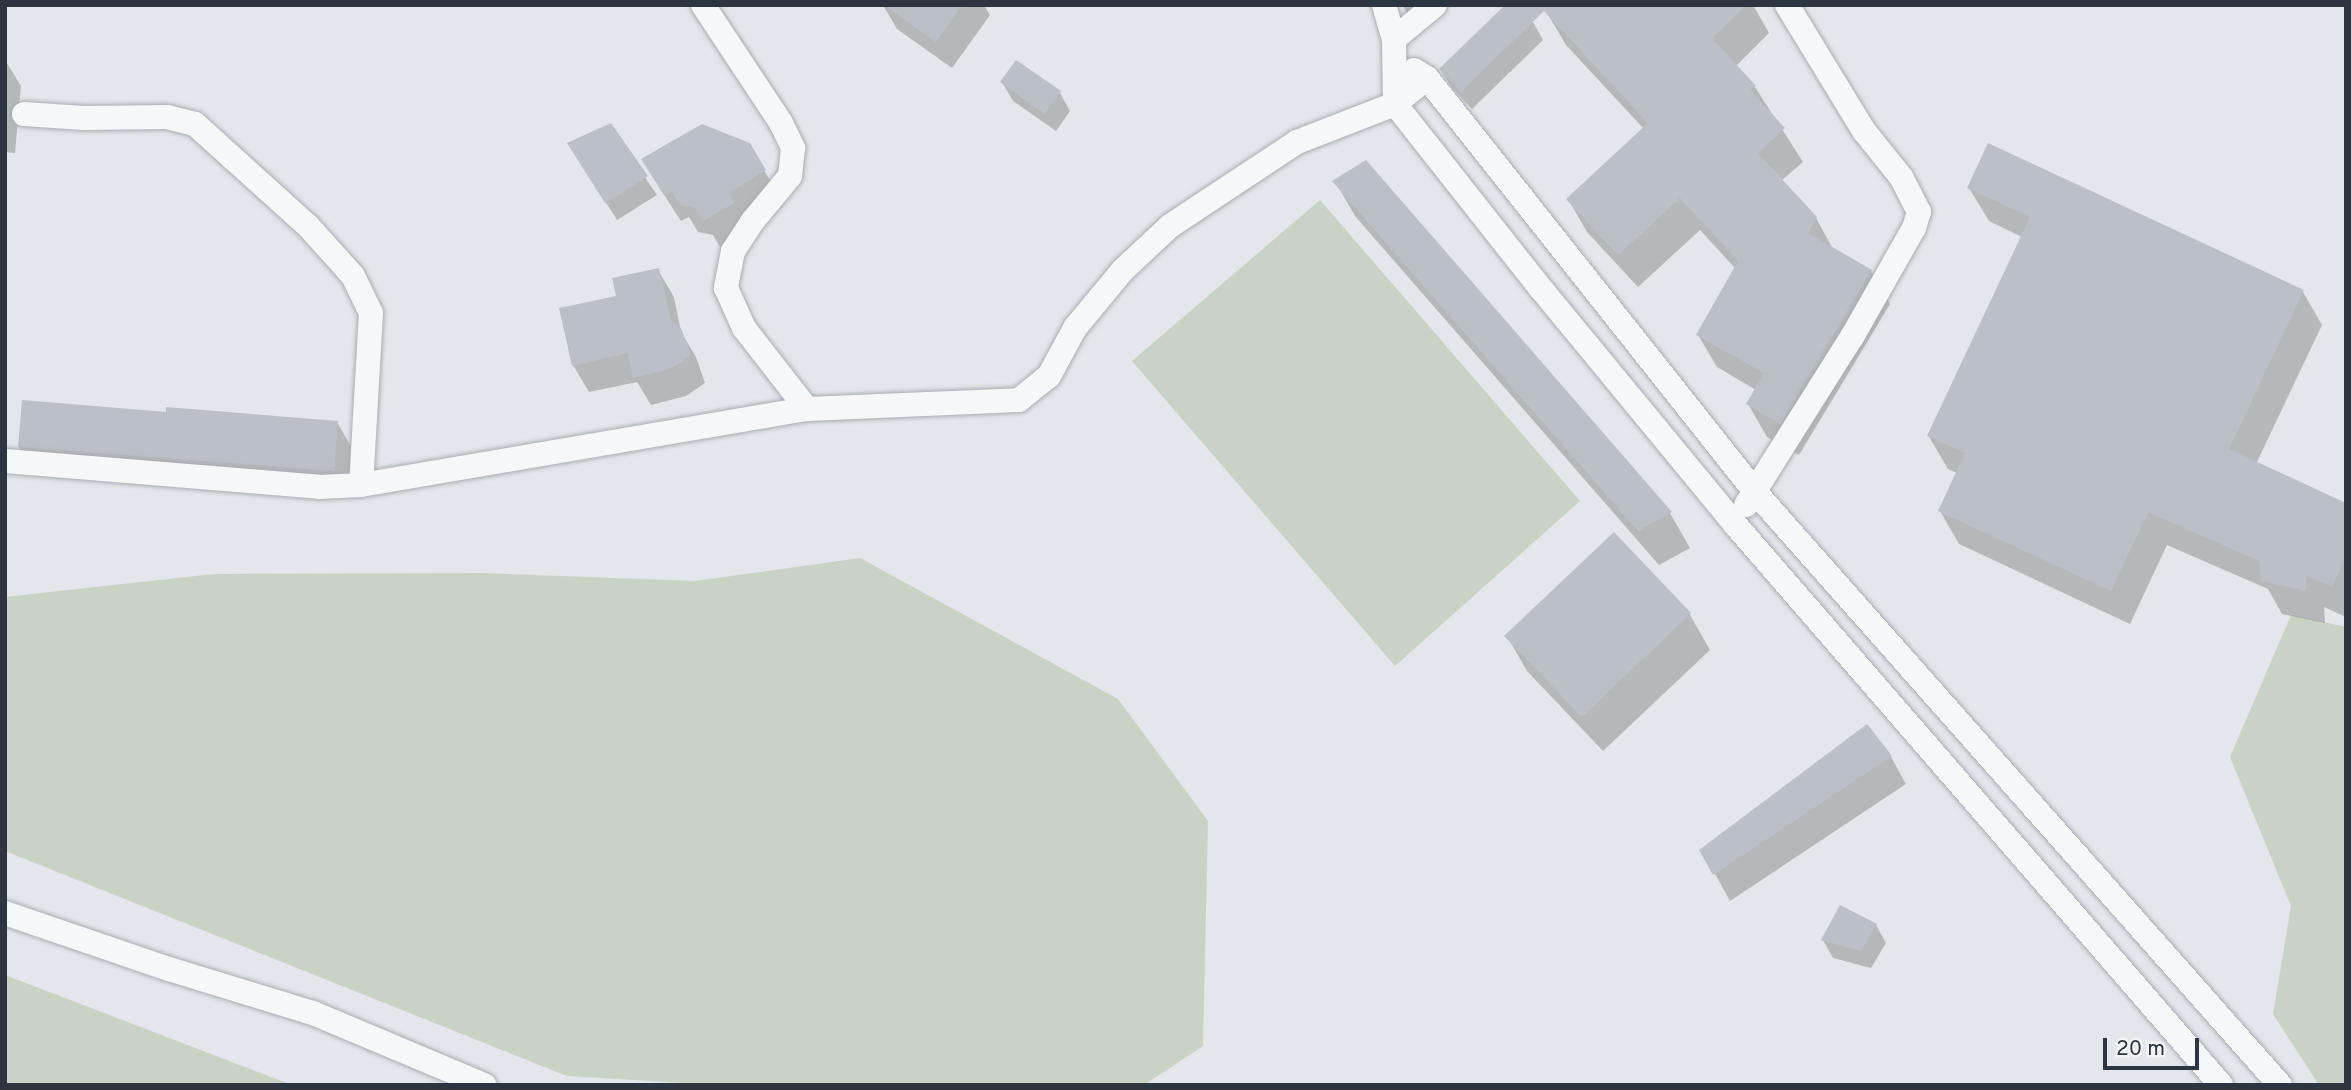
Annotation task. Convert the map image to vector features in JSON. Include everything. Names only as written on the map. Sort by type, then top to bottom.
[{"type":"street","points":[[704,5],[781,122],[793,148],[790,176],[752,222],[733,251],[726,288],[744,328],[807,410]]},
{"type":"street","points":[[1384,5],[1394,50],[1395,104],[1542,290],[1733,522],[2214,1082]]},
{"type":"street","points":[[1394,50],[1435,5]]},
{"type":"street","points":[[1733,522],[1756,493],[1852,337],[1914,228],[1919,212],[1901,177],[1864,131],[1787,5]]},
{"type":"street","points":[[1394,50],[1427,78],[1756,493],[2280,1085]]},
{"type":"street","points":[[5,461],[319,487],[361,485],[807,410],[1019,400],[1049,376],[1083,318],[1123,270],[1170,226],[1297,142],[1395,104],[1427,78]]},
{"type":"street","points":[[24,114],[83,118],[167,117],[195,124],[308,226],[353,276],[370,313],[361,485]]},
{"type":"street","points":[[1542,290],[1571,262]]},
{"type":"street","points":[[5,913],[169,969],[313,1013],[484,1085]]},
{"type":"green space","points":[[1320,200],[1580,501],[1395,666],[1132,361]]},
{"type":"green space","points":[[860,558],[1118,699],[1208,821],[1203,1046],[1144,1085],[719,1085],[567,1076],[5,851],[5,597],[214,574],[483,573],[695,581]]},
{"type":"green space","points":[[2291,615],[2346,627],[2346,1085],[2319,1085],[2273,1014],[2291,906],[2230,757]]},
{"type":"green space","points":[[5,975],[292,1085],[5,1085]]},
{"type":"building","points":[[884,5],[962,5],[936,42]]},
{"type":"building","points":[[1505,5],[1746,5],[1712,38],[1756,86],[1750,90],[1785,128],[1758,153],[1817,217],[1808,233],[1872,270],[1780,424],[1746,404],[1764,373],[1696,335],[1738,261],[1680,198],[1618,255],[1566,199],[1648,123],[1544,11],[1461,92],[1439,69]]},
{"type":"building","points":[[1016,60],[1061,91],[1045,114],[1000,82]]},
{"type":"building","points":[[611,123],[648,176],[605,203],[567,143]]},
{"type":"building","points":[[702,124],[750,143],[766,170],[728,193],[734,203],[703,221],[695,208],[680,205],[671,191],[664,195],[641,159]]},
{"type":"building","points":[[1988,143],[2304,290],[2229,449],[2346,503],[2346,556],[2332,587],[2306,575],[2306,591],[2261,581],[2259,561],[2148,512],[2111,591],[1938,511],[1965,453],[1927,436],[2030,217],[1967,188]]},
{"type":"building","points":[[1366,160],[1672,512],[1638,531],[1332,181]]},
{"type":"building","points":[[659,268],[671,321],[681,328],[691,355],[670,369],[633,378],[628,353],[572,366],[559,308],[616,296],[612,278]]},
{"type":"building","points":[[22,400],[166,412],[166,407],[338,421],[334,471],[18,447]]},
{"type":"building","points":[[1614,532],[1691,613],[1582,717],[1504,636]]},
{"type":"building","points":[[1867,724],[1892,756],[1713,875],[1699,850]]},
{"type":"building","points":[[1840,905],[1877,924],[1861,951],[1821,940]]}]
